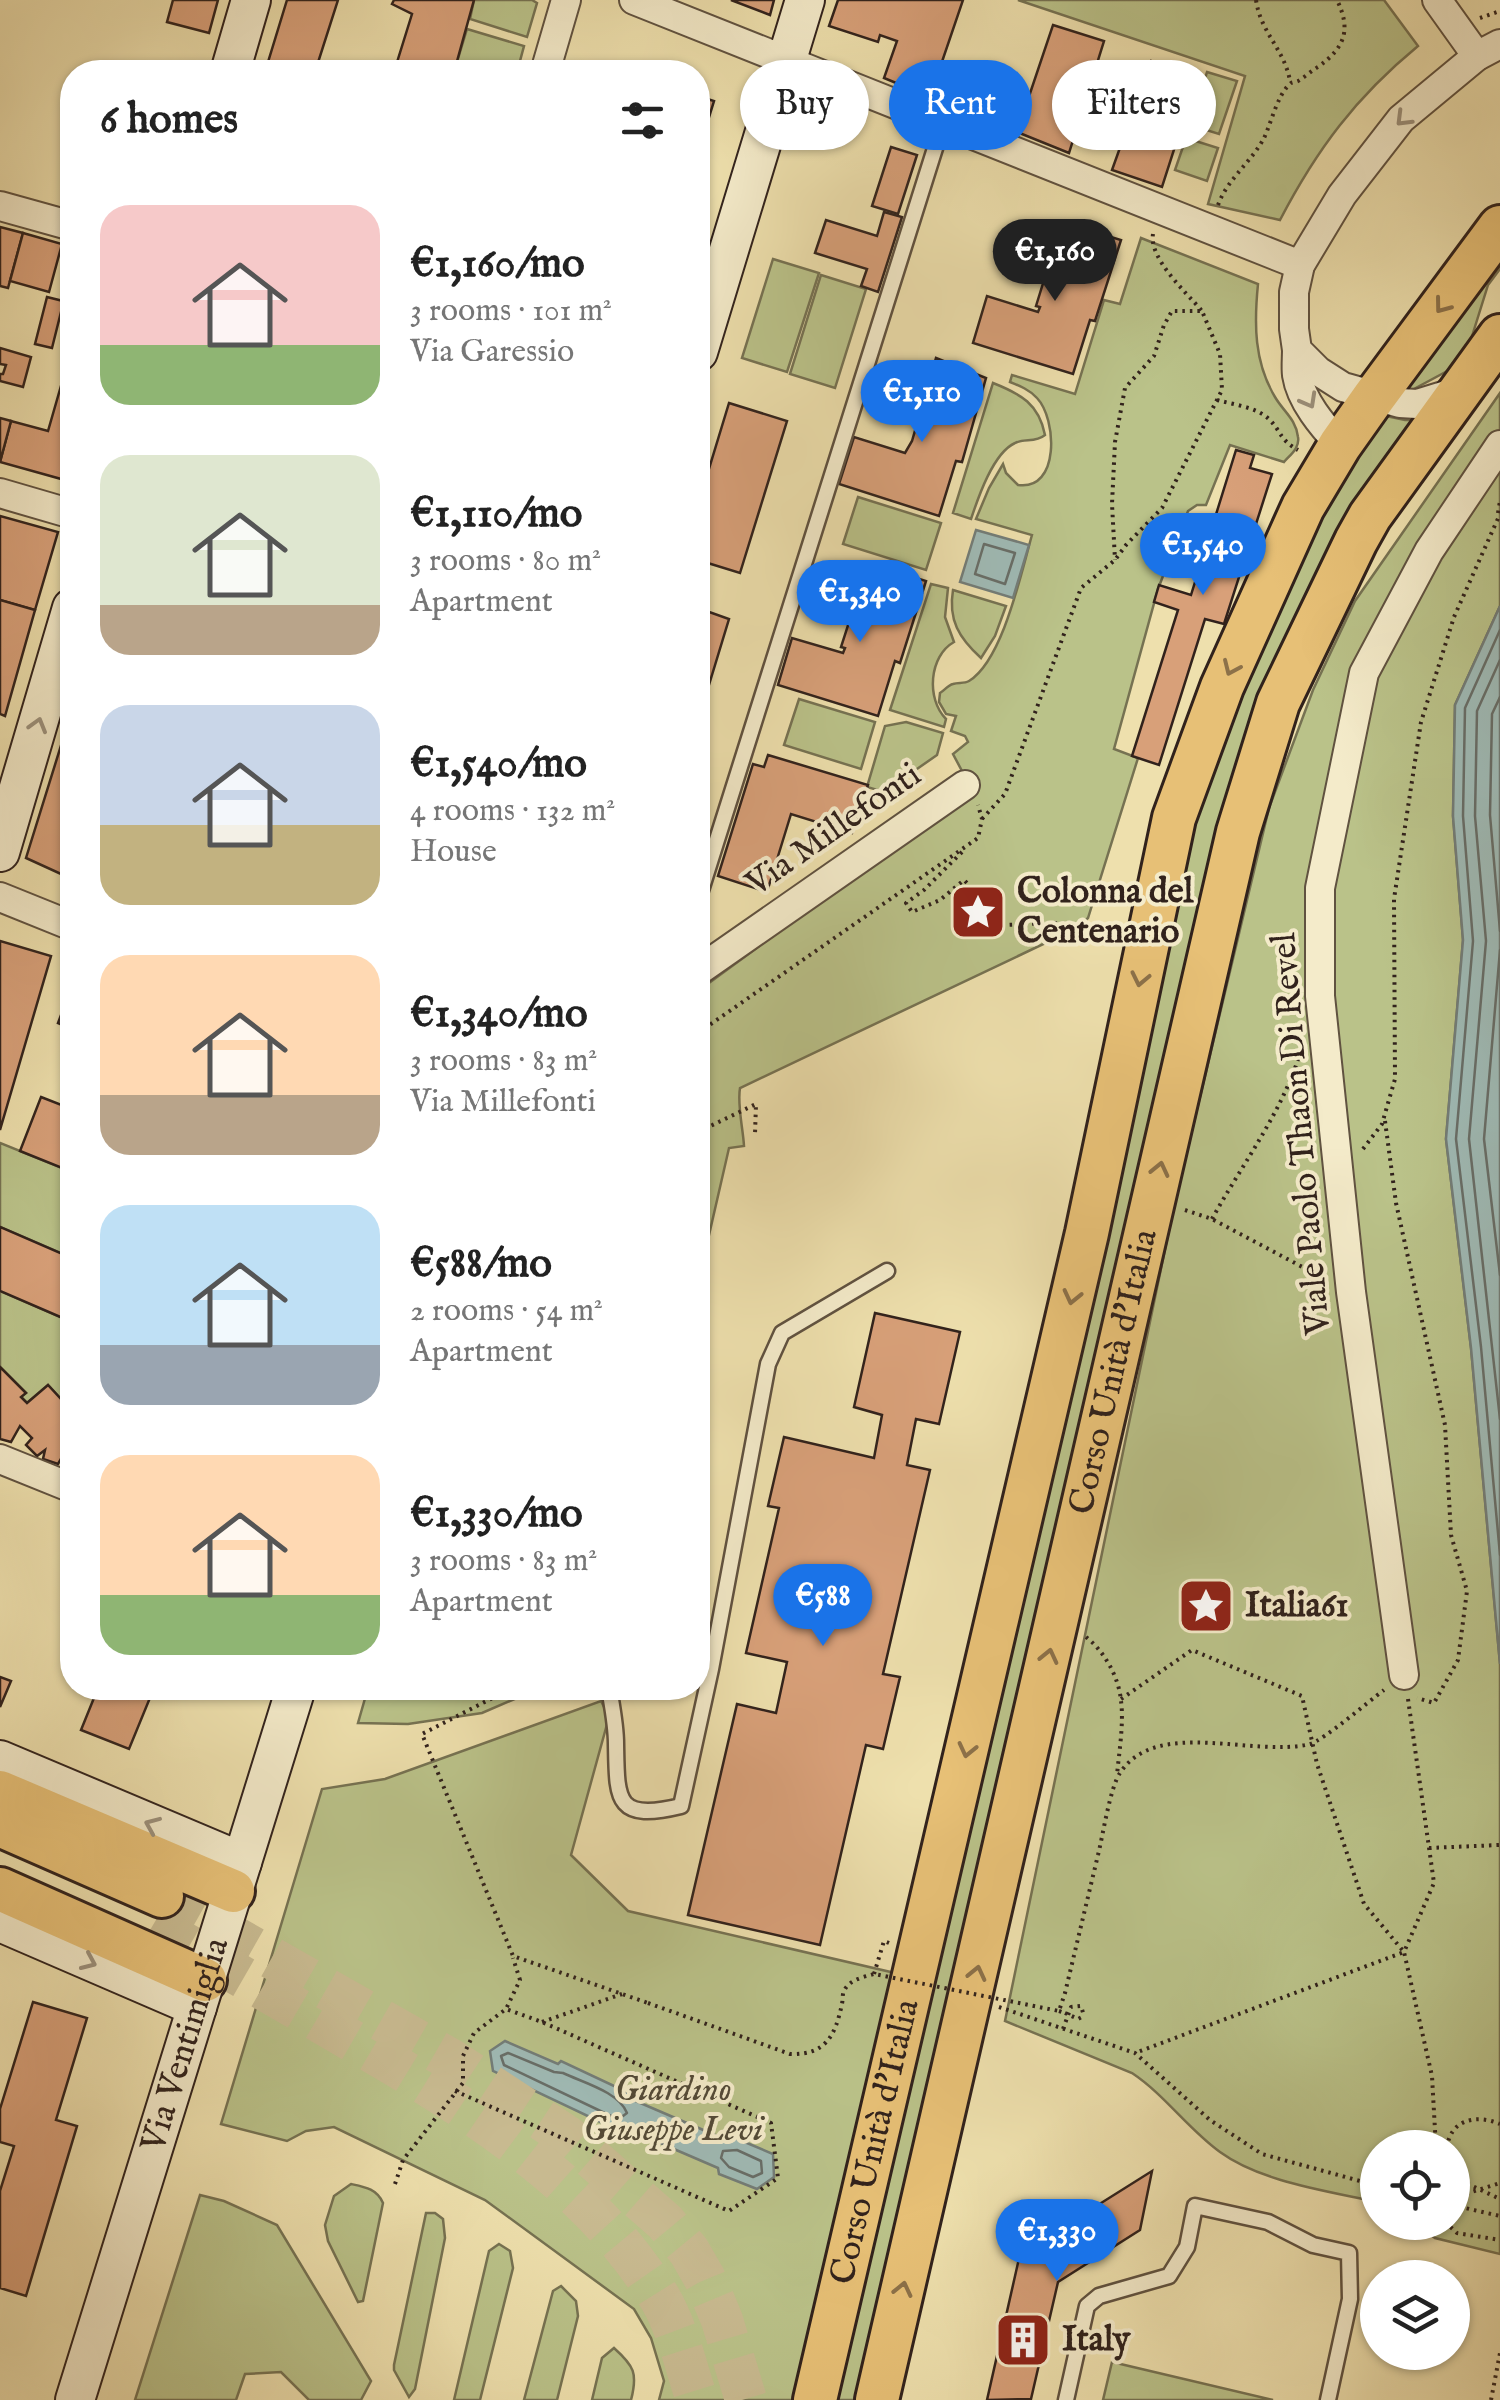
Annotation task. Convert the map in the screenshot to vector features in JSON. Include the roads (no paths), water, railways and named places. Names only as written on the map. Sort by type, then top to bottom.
[{"type":"main road","name":"Corso Unità d'Italia","points":[[815,2400],[1087,1233],[1174,818],[1222,686],[1303,507],[1323,450],[1374,397],[1500,227]]},
{"type":"main road","points":[[1462,390],[1500,299]]},
{"type":"main road","name":"Corso Unità d'Italia","points":[[877,2400],[1238,832],[1278,703],[1356,541],[1500,336]]},
{"type":"main road","points":[[0,1792],[237,1876]]},
{"type":"main road","points":[[0,1825],[157,1910],[0,1858]]},
{"type":"main road","points":[[0,1889],[201,1994]]},
{"type":"street","points":[[234,60],[252,0]]},
{"type":"street","points":[[548,60],[566,0]]},
{"type":"street","points":[[634,0],[889,101]]},
{"type":"street","points":[[710,312],[805,0]]},
{"type":"street","points":[[1323,450],[1320,422],[1302,393],[1297,376],[1294,292],[1300,264],[1342,196],[1400,119],[1489,50],[1436,0]]},
{"type":"street","points":[[1011,150],[1300,264]]},
{"type":"street","points":[[0,206],[60,223]]},
{"type":"street","points":[[1297,350],[1318,371],[1343,387],[1374,397],[1417,404],[1462,390]]},
{"type":"street","name":"Viale Paolo Thaon Di Revel","points":[[1406,1685],[1351,1292],[1320,996],[1320,888],[1364,674],[1429,551],[1500,445]]},
{"type":"street","points":[[0,494],[60,511]]},
{"type":"street","points":[[0,852],[60,649]]},
{"type":"street","name":"Via Millefonti","points":[[710,963],[965,784]]},
{"type":"street","points":[[0,897],[60,921]]},
{"type":"street","points":[[0,1459],[60,1483]]},
{"type":"street","name":"Via Ventimiglia","points":[[75,2400],[292,1700]]},
{"type":"street","points":[[0,1760],[237,1876]]},
{"type":"street","points":[[0,1922],[201,1994]]},
{"type":"lane","points":[[710,862],[934,150]]},
{"type":"lane","points":[[710,1639],[768,1364],[782,1333],[887,1271]]},
{"type":"lane","points":[[611,1700],[616,1785],[625,1804],[637,1811],[658,1812],[681,1806],[699,1700]]},
{"type":"lane","points":[[1066,2400],[1087,2306],[1099,2296],[1169,2276],[1187,2247],[1195,2206],[1268,2222],[1313,2245],[1349,2253],[1350,2300],[1328,2400]]},
{"type":"water","points":[[976,530],[1029,545],[1013,598],[960,582]]},
{"type":"water","points":[[1500,606],[1500,1664],[1471,1348],[1446,1139],[1463,940],[1453,816],[1455,705]]},
{"type":"water","points":[[505,2041],[558,2064],[561,2061],[629,2093],[631,2099],[729,2141],[735,2138],[773,2154],[774,2177],[757,2189],[719,2174],[718,2168],[618,2125],[613,2128],[493,2071],[490,2051]]},
{"type":"tunnel","points":[[162,1896],[450,2059],[568,2137],[665,2222],[689,2251],[722,2320],[746,2400]]},
{"type":"tunnel","points":[[153,1925],[428,2086],[517,2146],[558,2180],[597,2217],[661,2300],[697,2400]]},
{"type":"place","name":"Colonna del Centenario","points":[[978,912]]},
{"type":"place","name":"Italia61","points":[[1206,1606]]},
{"type":"place","name":"Italy","points":[[1023,2340]]},
{"type":"park label","name":"Giardino Giuseppe Levi","points":[[673,2110]]}]
